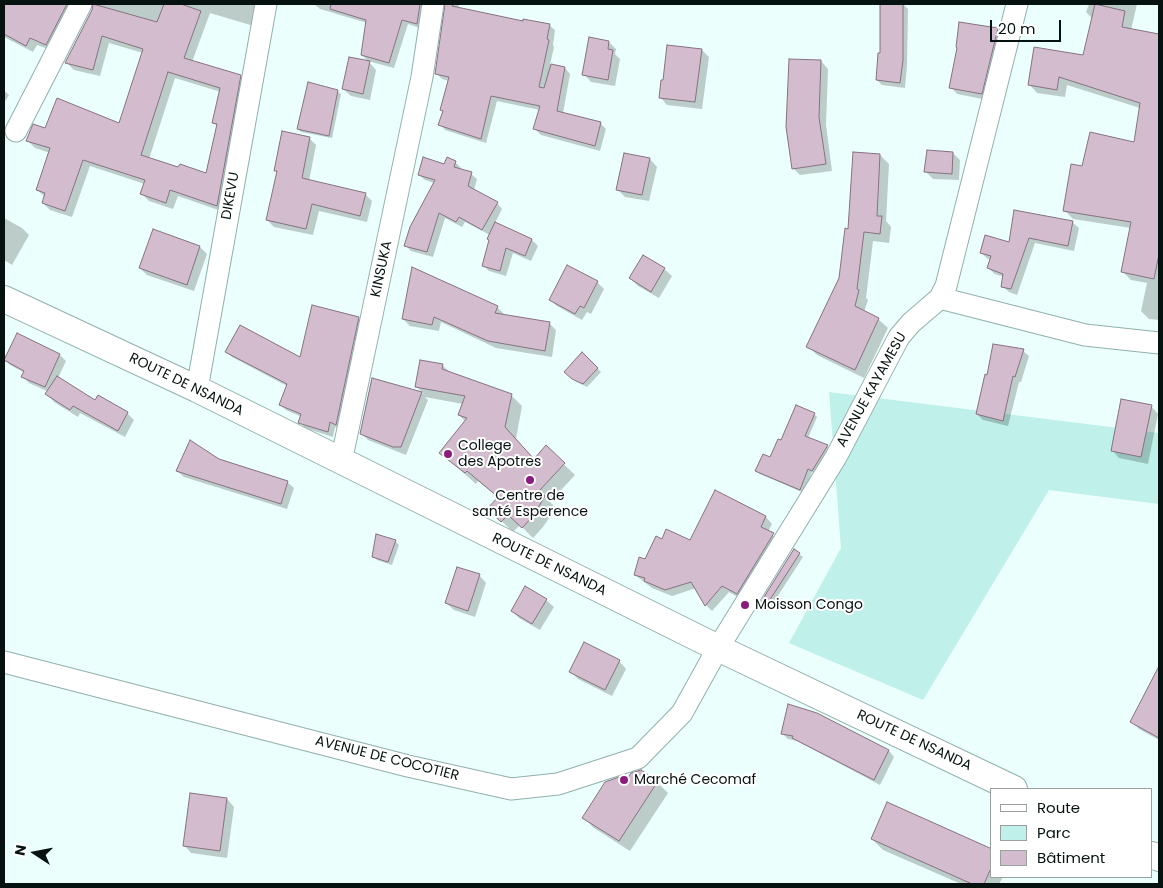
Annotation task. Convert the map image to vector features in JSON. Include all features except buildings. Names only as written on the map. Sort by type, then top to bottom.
[{"type":"street","points":[[16,131],[81,4]]},
{"type":"street","name":"DIKEVU","points":[[197,389],[266,4]]},
{"type":"street","name":"KINSUKA","points":[[341,462],[422,77],[433,4]]},
{"type":"street","name":"AVENUE KAYAMESU","points":[[718,648],[836,457],[899,338],[911,323],[940,298],[946,286],[1017,4]]},
{"type":"street","points":[[940,298],[1085,335],[1159,343]]},
{"type":"street","name":"ROUTE DE NSANDA","points":[[4,300],[197,389],[718,648],[1012,788]]},
{"type":"street","name":"AVENUE DE COCOTIER","points":[[4,662],[398,763],[511,789],[558,784],[638,758],[682,713],[718,648]]},
{"type":"green space","points":[[829,392],[1159,433],[1159,504],[1049,490],[923,700],[789,643],[841,548]]},
{"type":"place","name":"College des Apotres","points":[[448,454]]},
{"type":"place","name":"Centre de santé Esperence","points":[[530,480]]},
{"type":"place","name":"Moisson Congo","points":[[745,605]]},
{"type":"place","name":"Marché Cecomaf","points":[[624,780]]}]
